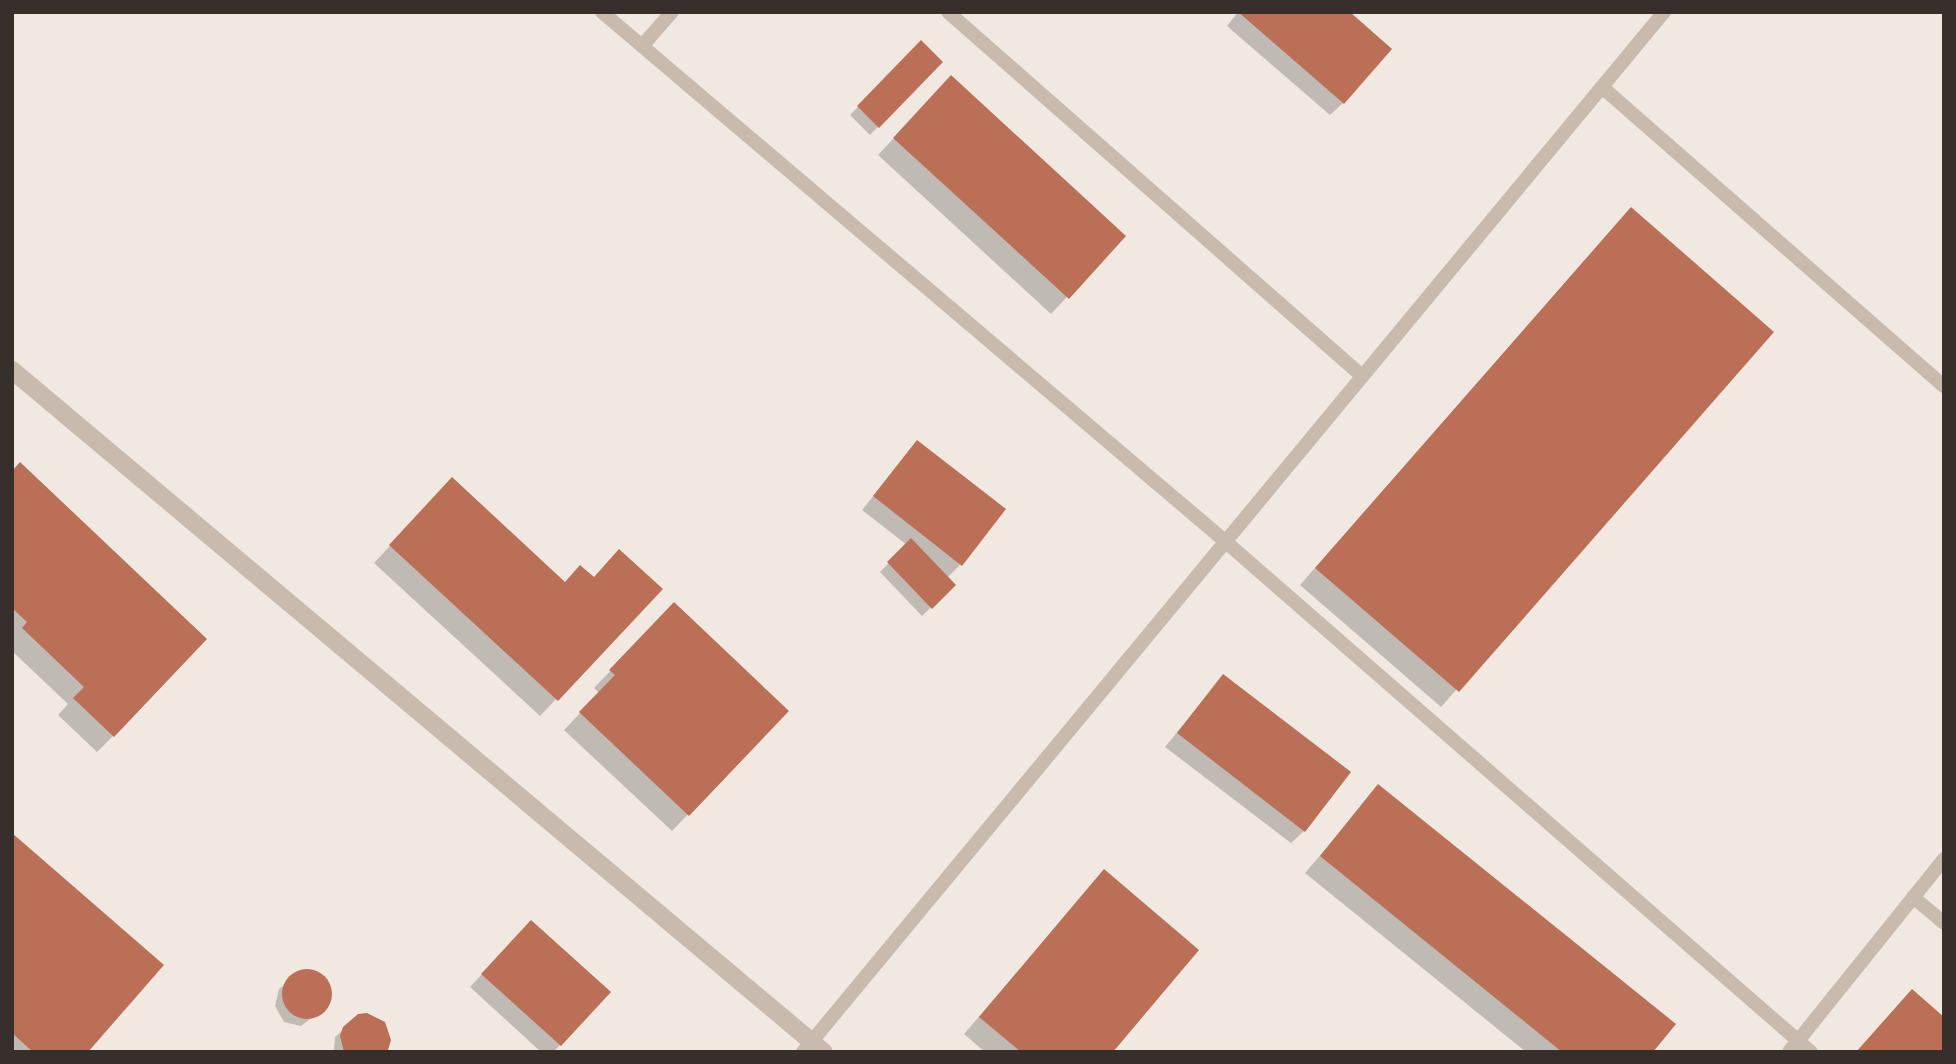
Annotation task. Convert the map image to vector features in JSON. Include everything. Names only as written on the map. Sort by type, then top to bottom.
[{"type":"street","points":[[12,370],[813,1048]]},
{"type":"lane","points":[[601,12],[1226,541],[1793,1046],[1811,1052]]},
{"type":"lane","points":[[642,46],[672,12]]},
{"type":"lane","points":[[948,12],[1362,376]]},
{"type":"lane","points":[[813,1048],[1226,541],[1664,12]]},
{"type":"lane","points":[[1602,87],[1944,386]]},
{"type":"lane","points":[[1793,1046],[1944,859]]},
{"type":"lane","points":[[1913,897],[1944,923]]},
{"type":"building","points":[[1238,12],[1350,12],[1392,49],[1344,104]]},
{"type":"building","points":[[921,40],[943,62],[879,128],[857,106]]},
{"type":"building","points":[[951,75],[1126,236],[1069,299],[893,138]]},
{"type":"building","points":[[1631,207],[1774,332],[1459,692],[1315,568]]},
{"type":"building","points":[[917,440],[1006,509],[962,566],[873,496]]},
{"type":"building","points":[[20,462],[207,639],[114,737],[73,698],[84,687],[22,628],[27,622],[12,608],[12,471]]},
{"type":"building","points":[[452,477],[565,582],[580,565],[594,577],[619,549],[663,589],[558,701],[389,545]]},
{"type":"building","points":[[911,538],[956,585],[932,609],[887,562]]},
{"type":"building","points":[[674,602],[789,711],[689,816],[579,712],[615,675],[609,670]]},
{"type":"building","points":[[1223,674],[1351,772],[1305,832],[1177,733]]},
{"type":"building","points":[[1378,784],[1676,1024],[1653,1052],[1562,1052],[1320,856]]},
{"type":"building","points":[[12,833],[164,965],[88,1052],[33,1052],[12,1033]]},
{"type":"building","points":[[1104,869],[1199,950],[1113,1052],[1021,1052],[979,1017]]},
{"type":"building","points":[[531,920],[611,992],[561,1046],[481,974]]},
{"type":"building","points":[[307,969],[324,977],[332,994],[324,1011],[307,1019],[290,1011],[282,994],[290,977]]},
{"type":"building","points":[[1912,989],[1944,1017],[1944,1052],[1856,1052]]},
{"type":"building","points":[[367,1013],[385,1022],[391,1040],[388,1050],[344,1052],[340,1036],[343,1027],[358,1014]]}]
